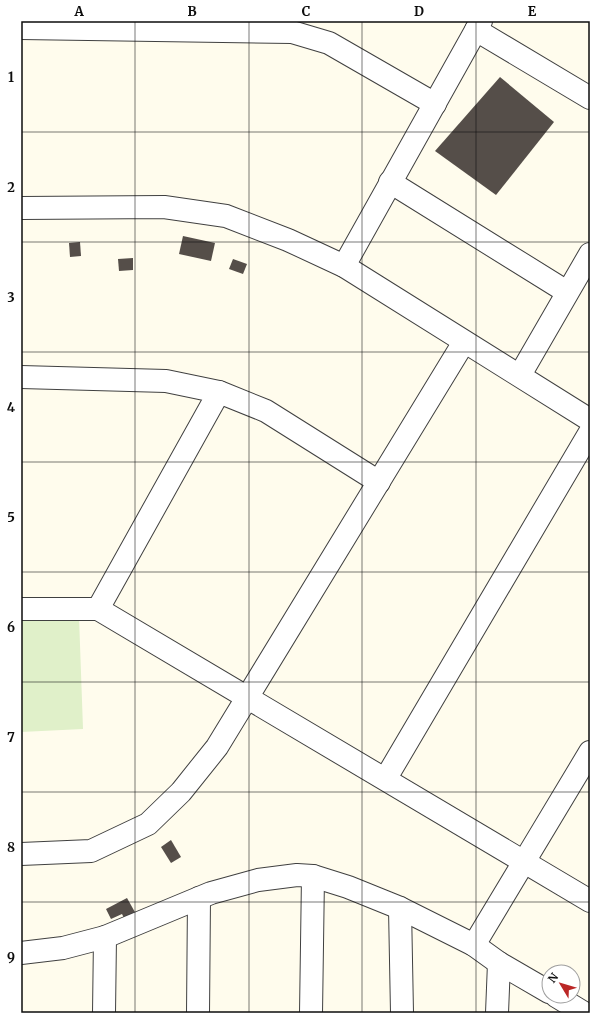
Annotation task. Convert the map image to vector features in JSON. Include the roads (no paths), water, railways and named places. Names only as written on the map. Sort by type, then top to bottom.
[{"type":"street","points":[[344,266],[478,25],[590,98]]},
{"type":"street","points":[[21,28],[292,32],[329,43],[435,104]]},
{"type":"street","points":[[390,182],[567,292]]},
{"type":"street","points":[[21,208],[164,207],[226,216],[288,240],[344,266],[590,420]]},
{"type":"street","points":[[520,375],[590,254]]},
{"type":"street","points":[[21,854],[91,851],[148,824],[181,792],[217,748],[464,342]]},
{"type":"street","points":[[21,377],[166,380],[219,392],[266,411],[379,482]]},
{"type":"street","points":[[98,609],[219,392]]},
{"type":"street","points":[[386,778],[590,432]]},
{"type":"street","points":[[21,609],[98,609],[386,778],[524,863],[590,901]]},
{"type":"street","points":[[474,945],[590,752]]},
{"type":"street","points":[[21,953],[63,948],[105,937],[211,893],[258,880],[297,875],[313,876],[348,887],[400,908],[474,945],[499,963],[541,987]]},
{"type":"street","points":[[311,1013],[313,876]]},
{"type":"street","points":[[198,1013],[200,898]]},
{"type":"street","points":[[400,908],[402,1013]]},
{"type":"street","points":[[104,1013],[105,937]]},
{"type":"street","points":[[497,1013],[499,963]]},
{"type":"street","points":[[569,1004],[584,1013]]}]
